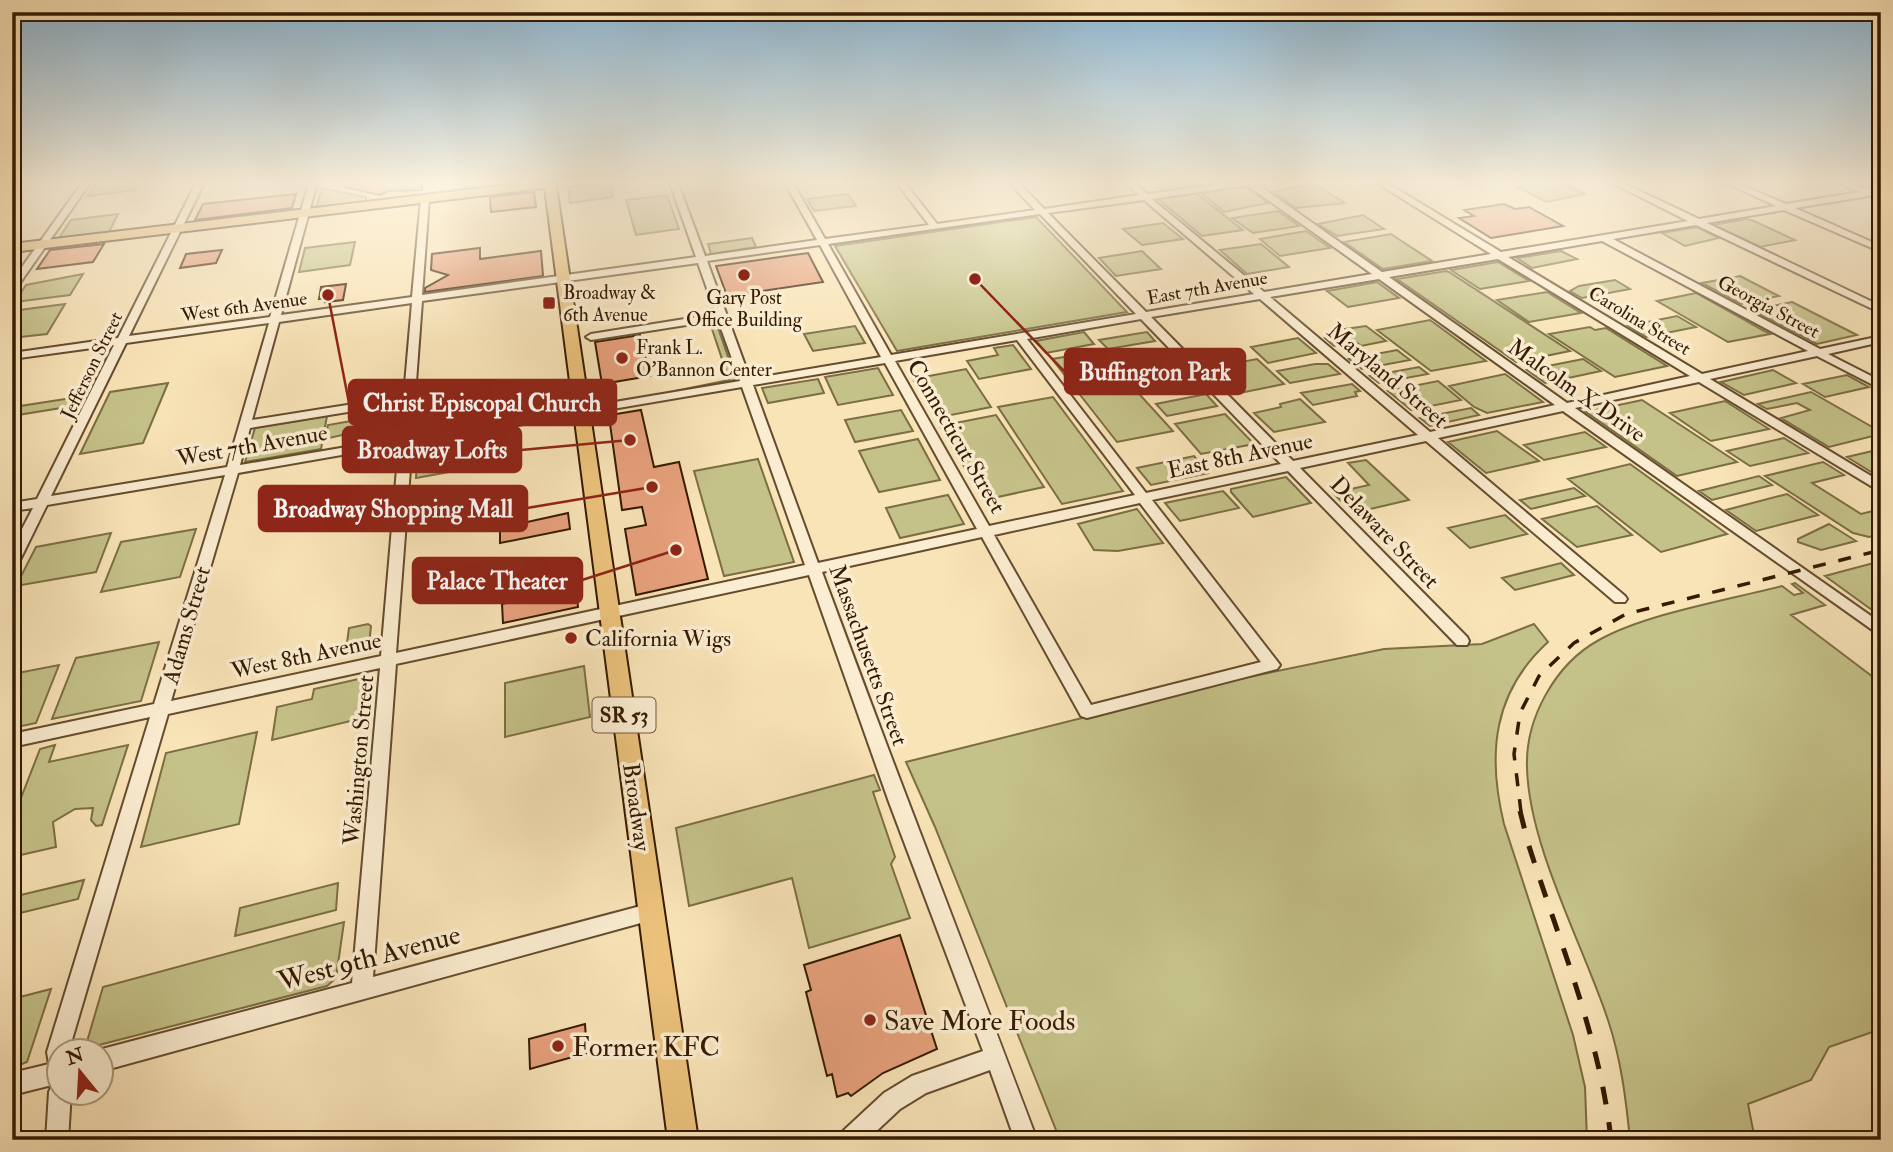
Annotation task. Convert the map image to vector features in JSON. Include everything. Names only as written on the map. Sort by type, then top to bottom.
[{"type":"main road","points":[[12,248],[104,237]]},
{"type":"main road","name":"Broadway","points":[[559,237],[608,612],[683,1140]]},
{"type":"street","points":[[12,288],[48,237]]},
{"type":"street","name":"Jefferson Street","points":[[12,562],[174,237]]},
{"type":"street","name":"Adams Street","points":[[63,1036],[232,470],[297,237]]},
{"type":"street","name":"Washington Street","points":[[362,989],[422,237]]},
{"type":"street","name":"Massachusetts Street","points":[[694,237],[813,568],[1026,1140]]},
{"type":"street","name":"Connecticut Street","points":[[819,237],[1087,712],[1272,665],[1144,497]]},
{"type":"street","name":"West 6th Avenue","points":[[12,356],[866,237]]},
{"type":"street","name":"Delaware Street","points":[[1066,237],[1462,640]]},
{"type":"street","name":"Maryland Street","points":[[1192,237],[1620,599]]},
{"type":"street","name":"Malcolm X Drive","points":[[1324,237],[1881,631]]},
{"type":"street","name":"Carolina Street","points":[[1469,237],[1881,488]]},
{"type":"street","name":"East 7th Avenue","points":[[581,411],[1604,237]]},
{"type":"street","name":"Georgia Street","points":[[1604,237],[1881,386]]},
{"type":"street","points":[[1728,237],[1881,310]]},
{"type":"street","points":[[1853,237],[1881,249]]},
{"type":"street","points":[[591,337],[722,316]]},
{"type":"street","points":[[1020,337],[1144,497]]},
{"type":"street","name":"East 8th Avenue","points":[[608,612],[1881,339]]},
{"type":"street","points":[[245,425],[409,398]]},
{"type":"street","name":"West 7th Avenue","points":[[12,507],[581,411]]},
{"type":"street","name":"West 8th Avenue","points":[[12,741],[608,612]]},
{"type":"street","name":"West 9th Avenue","points":[[116,1056],[652,912]]},
{"type":"street","points":[[850,1140],[892,1101],[920,1084],[996,1058]]},
{"type":"street","points":[[12,1084],[46,1076]]},
{"type":"street","points":[[57,1140],[59,1106]]},
{"type":"shaded area","points":[[899,237],[1055,237],[1127,312],[897,351],[835,246]]},
{"type":"shaded area","points":[[1132,237],[1180,237],[1183,239],[1142,245]]},
{"type":"shaded area","points":[[1314,237],[1330,248],[1280,256],[1260,239]]},
{"type":"shaded area","points":[[1395,237],[1432,261],[1383,269],[1344,242]]},
{"type":"shaded area","points":[[1669,237],[1719,238],[1685,246]]},
{"type":"shaded area","points":[[1738,237],[1788,237],[1795,240],[1760,247]]},
{"type":"shaded area","points":[[752,238],[756,247],[711,254],[708,244]]},
{"type":"shaded area","points":[[355,242],[350,265],[299,272],[305,248]]},
{"type":"shaded area","points":[[1261,244],[1289,267],[1247,274],[1220,250]]},
{"type":"shaded area","points":[[1142,251],[1161,269],[1116,276],[1099,258]]},
{"type":"shaded area","points":[[1561,251],[1577,259],[1532,268],[1517,258]]},
{"type":"shaded area","points":[[1498,262],[1529,281],[1480,289],[1451,270]]},
{"type":"shaded area","points":[[1446,271],[1570,351],[1516,362],[1397,279]]},
{"type":"shaded area","points":[[83,274],[70,295],[15,302],[26,285]]},
{"type":"shaded area","points":[[1740,276],[1779,296],[1741,304],[1702,283]]},
{"type":"shaded area","points":[[1615,280],[1630,289],[1582,298],[1570,291],[1579,286]]},
{"type":"shaded area","points":[[1377,282],[1399,298],[1348,307],[1327,291]]},
{"type":"shaded area","points":[[1547,292],[1581,313],[1529,322],[1497,300]]},
{"type":"shaded area","points":[[1696,293],[1770,334],[1728,342],[1657,301]]},
{"type":"shaded area","points":[[1792,302],[1857,335],[1817,344],[1752,310]]},
{"type":"shaded area","points":[[65,304],[47,334],[12,338],[12,311]]},
{"type":"shaded area","points":[[1677,316],[1696,327],[1646,337],[1628,326]]},
{"type":"shaded area","points":[[715,319],[736,380],[675,391],[729,380],[710,323]]},
{"type":"shaded area","points":[[1430,320],[1486,361],[1431,371],[1377,330]]},
{"type":"shaded area","points":[[855,326],[865,343],[813,351],[804,334]]},
{"type":"shaded area","points":[[1366,326],[1386,341],[1361,346],[1356,342],[1334,346],[1325,338],[1348,333],[1345,329]]},
{"type":"shaded area","points":[[1590,327],[1595,330],[1606,328],[1667,366],[1615,377],[1549,334]]},
{"type":"shaded area","points":[[1084,332],[1094,344],[1046,353],[1036,341]]},
{"type":"shaded area","points":[[1147,332],[1155,341],[1108,349],[1099,340]]},
{"type":"shaded area","points":[[1298,338],[1316,353],[1268,363],[1251,347]]},
{"type":"shaded area","points":[[1013,345],[1031,369],[979,379],[967,361],[998,355],[994,348]]},
{"type":"shaded area","points":[[1397,350],[1410,360],[1362,369],[1349,359]]},
{"type":"shaded area","points":[[1100,351],[1173,431],[1117,442],[1052,359]]},
{"type":"shaded area","points":[[1257,359],[1284,384],[1235,394],[1210,368]]},
{"type":"shaded area","points":[[1583,359],[1601,371],[1545,383],[1527,370]]},
{"type":"shaded area","points":[[1328,364],[1340,374],[1290,383],[1277,371]]},
{"type":"shaded area","points":[[1419,367],[1428,374],[1379,383],[1370,376]]},
{"type":"shaded area","points":[[878,368],[893,395],[838,405],[825,377]]},
{"type":"shaded area","points":[[966,369],[991,407],[936,418],[913,379]]},
{"type":"shaded area","points":[[1773,370],[1796,383],[1744,395],[1721,382]]},
{"type":"shaded area","points":[[1505,374],[1543,402],[1487,413],[1474,407],[1449,386]]},
{"type":"shaded area","points":[[1847,375],[1869,387],[1825,397],[1803,384]]},
{"type":"shaded area","points":[[818,379],[824,393],[768,403],[762,388]]},
{"type":"shaded area","points":[[1438,381],[1461,400],[1411,410],[1388,391]]},
{"type":"shaded area","points":[[168,383],[143,443],[80,454],[110,392]]},
{"type":"shaded area","points":[[1352,384],[1360,391],[1355,392],[1357,396],[1313,405],[1301,393]]},
{"type":"shaded area","points":[[1811,392],[1881,434],[1829,447],[1781,418],[1810,410],[1797,403],[1767,409],[1758,404]]},
{"type":"shaded area","points":[[1206,394],[1217,406],[1167,416],[1156,404]]},
{"type":"shaded area","points":[[78,397],[73,406],[12,416],[14,407]]},
{"type":"shaded area","points":[[1053,397],[1123,491],[1062,504],[998,407]]},
{"type":"shaded area","points":[[1300,399],[1325,422],[1274,432],[1254,413],[1281,407],[1280,404]]},
{"type":"shaded area","points":[[1642,400],[1737,462],[1677,476],[1586,412]]},
{"type":"shaded area","points":[[1725,401],[1769,429],[1711,441],[1670,413]]},
{"type":"shaded area","points":[[1471,408],[1479,415],[1430,426],[1420,418]]},
{"type":"shaded area","points":[[901,410],[913,431],[855,442],[845,420]]},
{"type":"shaded area","points":[[1225,414],[1254,444],[1201,454],[1175,424]]},
{"type":"shaded area","points":[[996,415],[1044,487],[984,500],[940,426]]},
{"type":"shaded area","points":[[327,416],[321,449],[245,462],[255,428]]},
{"type":"shaded area","points":[[362,421],[360,431],[325,439],[328,425]]},
{"type":"shaded area","points":[[1497,431],[1539,461],[1486,473],[1448,442]]},
{"type":"shaded area","points":[[1585,432],[1606,447],[1544,460],[1524,445]]},
{"type":"shaded area","points":[[483,436],[483,466],[416,478],[418,447]]},
{"type":"shaded area","points":[[1784,438],[1808,453],[1750,466],[1727,451]]},
{"type":"shaded area","points":[[918,439],[940,480],[879,492],[859,451]]},
{"type":"shaded area","points":[[1881,449],[1881,478],[1847,457]]},
{"type":"shaded area","points":[[1194,456],[1208,473],[1151,485],[1137,468]]},
{"type":"shaded area","points":[[758,459],[794,562],[724,576],[694,471]]},
{"type":"shaded area","points":[[1366,460],[1409,500],[1353,513],[1333,493],[1369,485],[1348,463]]},
{"type":"shaded area","points":[[1823,462],[1844,475],[1812,483],[1861,514],[1881,509],[1881,534],[1869,537],[1853,533],[1765,476]]},
{"type":"shaded area","points":[[1630,464],[1727,534],[1661,552],[1568,479]]},
{"type":"shaded area","points":[[1759,476],[1772,485],[1712,500],[1699,491]]},
{"type":"shaded area","points":[[1286,477],[1311,503],[1253,517],[1231,492],[1231,489]]},
{"type":"shaded area","points":[[1574,488],[1585,496],[1531,509],[1520,500]]},
{"type":"shaded area","points":[[1223,491],[1239,508],[1180,521],[1165,503]]},
{"type":"shaded area","points":[[1787,494],[1818,515],[1756,531],[1726,510]]},
{"type":"shaded area","points":[[948,495],[964,524],[900,538],[886,508]]},
{"type":"shaded area","points":[[1597,506],[1632,535],[1577,547],[1542,519]]},
{"type":"shaded area","points":[[1137,509],[1163,543],[1118,551],[1094,550],[1078,524]]},
{"type":"shaded area","points":[[1505,515],[1527,534],[1470,548],[1448,528]]},
{"type":"shaded area","points":[[1829,524],[1856,541],[1821,550],[1798,542],[1798,539]]},
{"type":"shaded area","points":[[196,529],[180,577],[101,592],[121,542]]},
{"type":"shaded area","points":[[111,533],[96,572],[16,586],[36,547]]},
{"type":"shaded area","points":[[1881,561],[1879,612],[1876,613],[1825,576]]},
{"type":"shaded area","points":[[1561,563],[1574,575],[1515,590],[1502,578]]},
{"type":"shaded area","points":[[1795,583],[1825,605],[1791,615],[1881,683],[1881,1029],[1829,1047],[1811,1080],[1748,1104],[1755,1140],[1630,1140],[1613,1035],[1537,830],[1527,768],[1531,731],[1537,712],[1556,678],[1583,650],[1599,640],[1663,615],[1782,586],[1794,595],[1803,593],[1792,584]]},
{"type":"shaded area","points":[[368,624],[371,626],[369,645],[346,650],[349,628]]},
{"type":"shaded area","points":[[1534,624],[1548,642],[1530,661],[1505,703],[1499,725],[1496,773],[1504,824],[1573,1035],[1585,1087],[1587,1140],[1060,1140],[935,827],[906,762],[1234,680],[1384,649],[1482,644]]},
{"type":"shaded area","points":[[159,642],[141,701],[52,719],[76,658]]},
{"type":"shaded area","points":[[59,665],[36,723],[12,728],[12,674]]},
{"type":"shaded area","points":[[584,666],[590,717],[505,737],[505,683]]},
{"type":"shaded area","points":[[363,678],[359,719],[272,740],[277,707],[312,699],[314,689]]},
{"type":"shaded area","points":[[257,732],[239,824],[141,847],[166,753]]},
{"type":"shaded area","points":[[55,745],[49,762],[128,745],[102,825],[96,826],[91,820],[93,808],[75,809],[53,822],[56,847],[12,857],[12,821],[40,749]]},
{"type":"shaded area","points":[[874,775],[880,790],[873,792],[895,857],[891,864],[910,918],[809,948],[792,878],[689,906],[676,828]]},
{"type":"shaded area","points":[[84,880],[78,899],[12,915],[12,897]]},
{"type":"shaded area","points":[[338,883],[336,910],[235,936],[240,908]]},
{"type":"shaded area","points":[[344,922],[336,978],[327,986],[116,1041],[116,1036],[89,1036],[103,987]]},
{"type":"shaded area","points":[[51,989],[27,1062],[12,1068],[12,999]]},
{"type":"building","points":[[104,244],[93,262],[37,269],[50,250]]},
{"type":"building","points":[[480,248],[480,259],[541,251],[543,276],[425,292],[425,288],[448,275],[431,270],[432,254]]},
{"type":"building","points":[[222,250],[216,263],[180,268],[186,254]]},
{"type":"building","points":[[808,253],[823,282],[727,296],[716,266]]},
{"type":"building","points":[[346,284],[343,300],[325,302],[326,298],[319,299],[321,287]]},
{"type":"building","name":"Frank L. O'Bannon Center","points":[[640,335],[650,376],[602,384],[595,342]]},
{"type":"building","points":[[641,410],[654,467],[679,462],[708,579],[636,595],[625,529],[646,525],[642,507],[622,510],[610,415]]},
{"type":"building","points":[[568,513],[570,529],[500,543],[500,528]]},
{"type":"building","points":[[576,588],[578,607],[503,623],[502,604]]},
{"type":"building","name":"Save More Foods","points":[[900,935],[937,1049],[883,1073],[851,1096],[848,1093],[837,1097],[832,1074],[827,1076],[806,992],[811,990],[804,965]]},
{"type":"building","name":"Former KFC","points":[[585,1024],[587,1053],[530,1069],[529,1039]]},
{"type":"railway","points":[[1521,812],[1514,754],[1520,713],[1539,676],[1574,643],[1626,614],[1881,550]]},
{"type":"railway","points":[[1520,811],[1588,1027],[1606,1102],[1611,1140]]},
{"type":"place","name":"Gary Post Office Building","points":[[744,275]]},
{"type":"place","name":"Buffington Park","points":[[975,279]]},
{"type":"place","name":"Christ Episcopal Church","points":[[328,295]]},
{"type":"place","name":"Broadway & 6th Avenue","points":[[549,303]]},
{"type":"place","name":"Frank L. O'Bannon Center","points":[[622,358]]},
{"type":"place","name":"Broadway Lofts","points":[[630,440]]},
{"type":"place","name":"Broadway Shopping Mall","points":[[652,487]]},
{"type":"place","name":"Palace Theater","points":[[676,550]]},
{"type":"place","name":"California Wigs","points":[[571,638]]},
{"type":"place","name":"Save More Foods","points":[[870,1020]]},
{"type":"place","name":"Former KFC","points":[[558,1046]]}]
